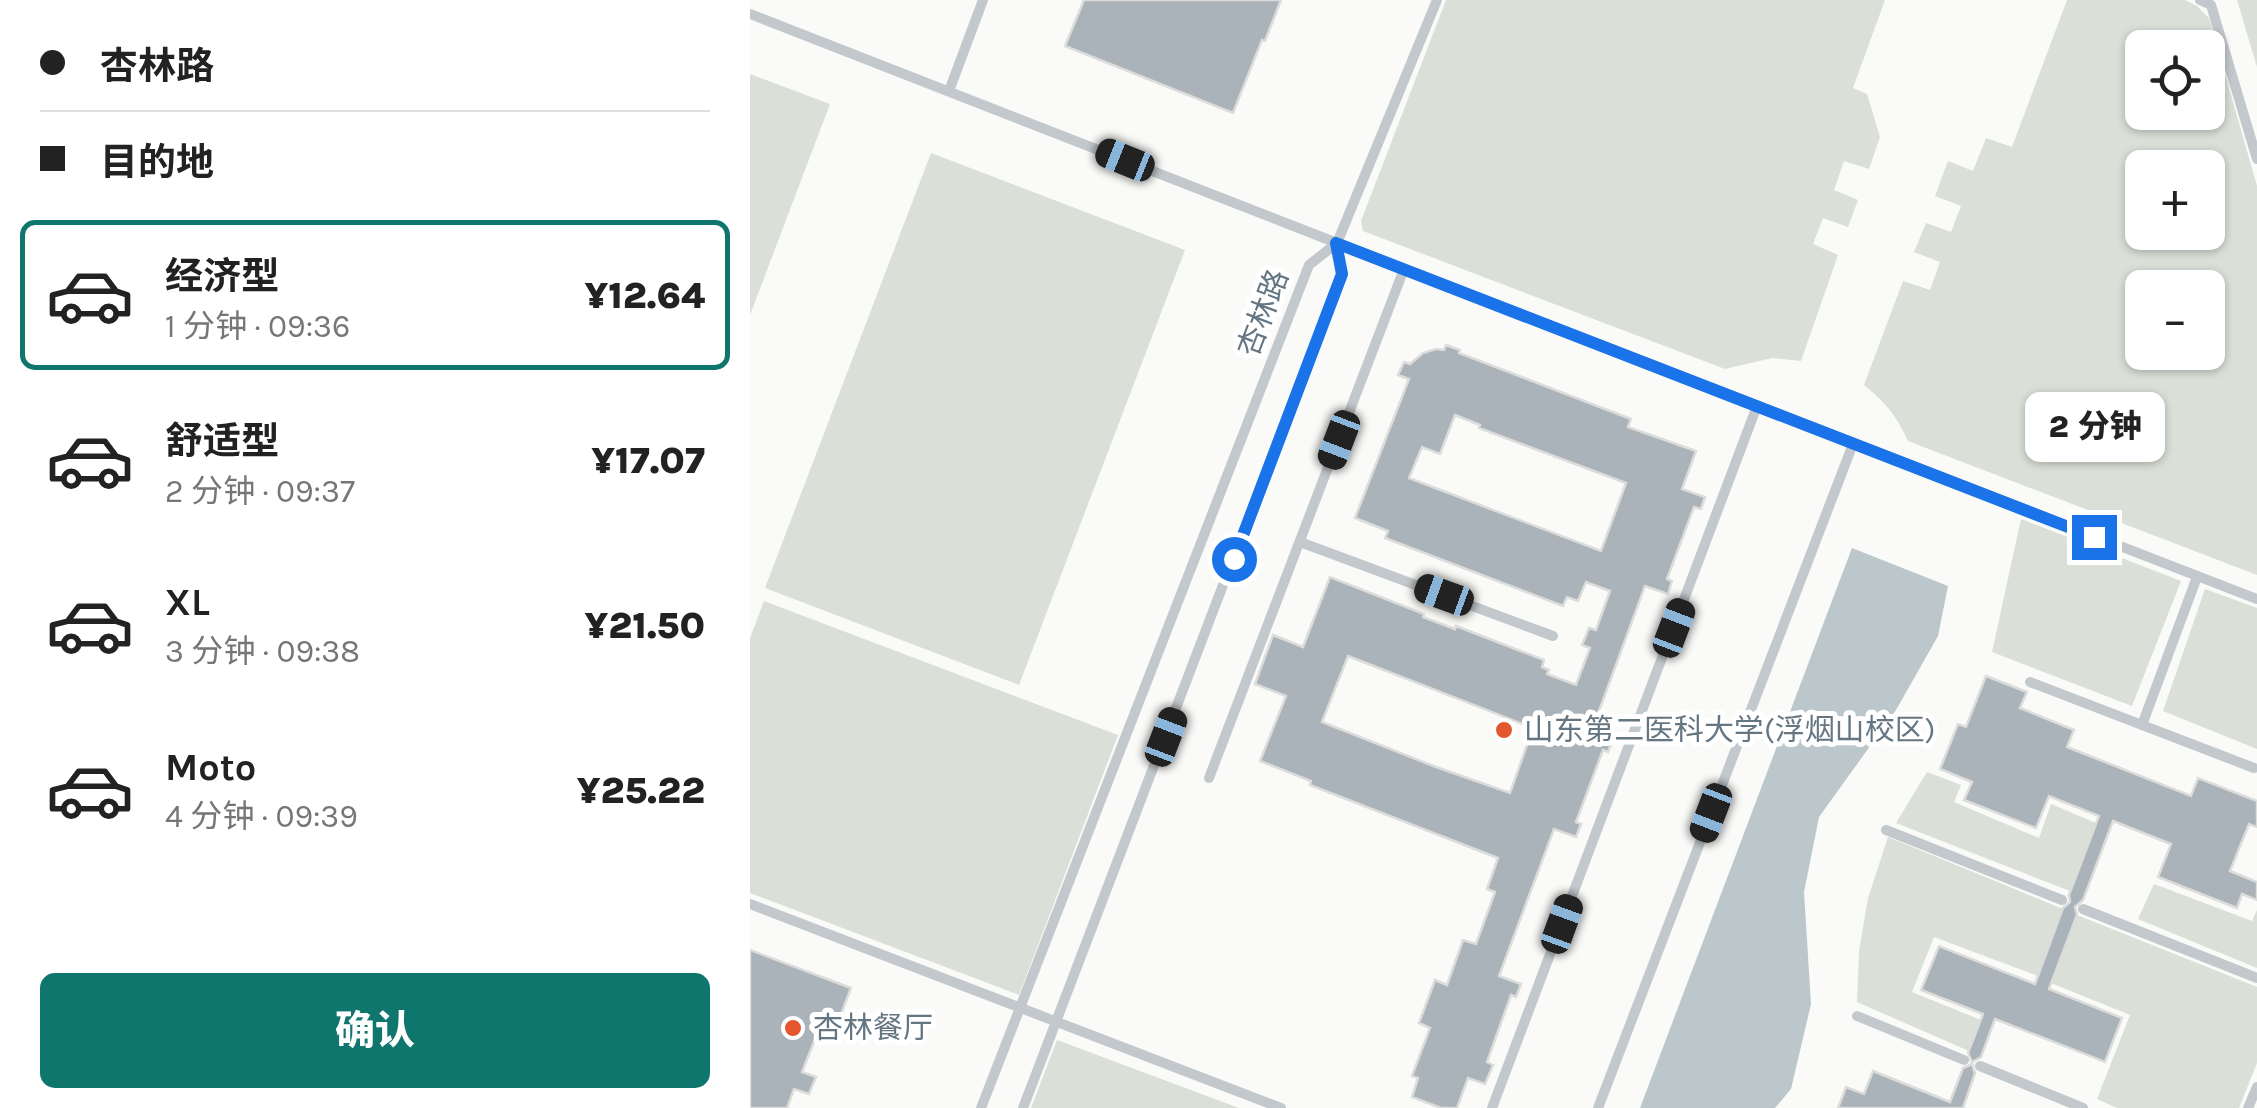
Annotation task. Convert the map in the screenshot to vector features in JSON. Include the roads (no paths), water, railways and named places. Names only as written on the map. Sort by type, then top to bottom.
[{"type":"lane","points":[[949,90],[982,0]]},
{"type":"lane","points":[[1336,243],[1437,0]]},
{"type":"lane","points":[[2200,0],[2211,5],[2257,159]]},
{"type":"lane","points":[[750,14],[2257,600]]},
{"type":"lane","name":"杏林路","points":[[982,1108],[1308,264],[1336,243],[1342,274],[1023,1108]]},
{"type":"lane","points":[[1209,778],[1404,269]]},
{"type":"lane","points":[[1492,1108],[1757,406]]},
{"type":"lane","points":[[1598,1108],[1853,444]]},
{"type":"lane","points":[[1300,542],[1553,636]]},
{"type":"lane","points":[[2142,724],[2197,577]]},
{"type":"lane","points":[[2030,682],[2254,768]]},
{"type":"lane","points":[[1886,830],[2062,900]]},
{"type":"lane","points":[[750,904],[1281,1108]]},
{"type":"lane","points":[[2083,908],[2257,978]]},
{"type":"lane","points":[[1856,1016],[1964,1060]]},
{"type":"lane","points":[[1980,1066],[2083,1108]]},
{"type":"lane","points":[[2248,1108],[2257,1087]]},
{"type":"place","name":"山东第二医科大学(浮烟山校区)","points":[[1504,730]]},
{"type":"place","name":"杏林餐厅","points":[[793,1028]]}]
